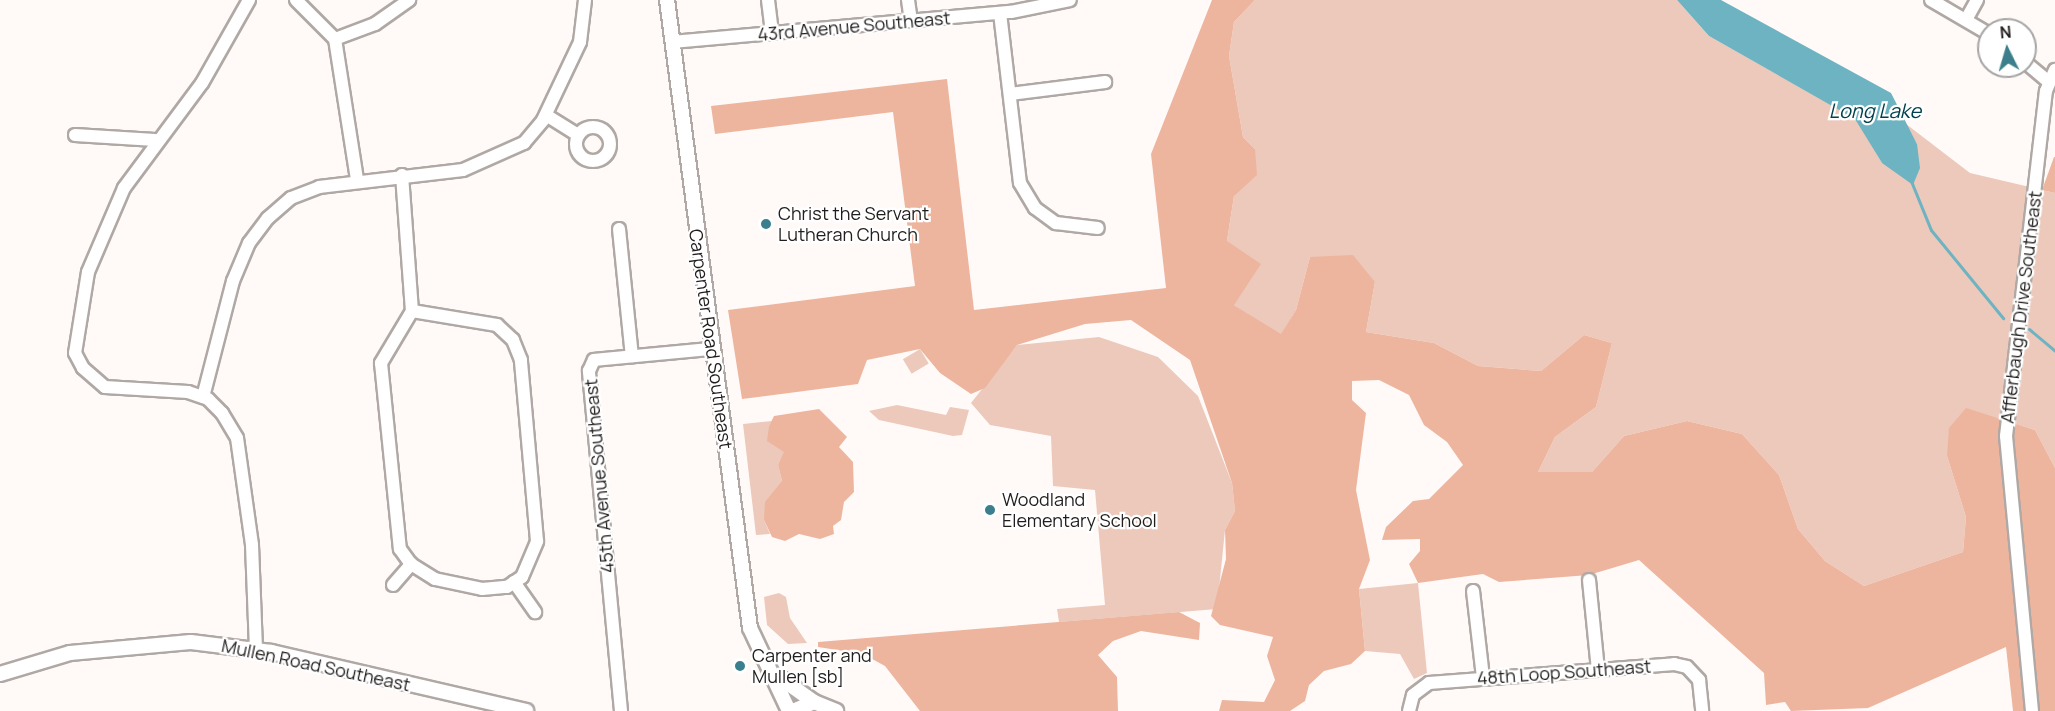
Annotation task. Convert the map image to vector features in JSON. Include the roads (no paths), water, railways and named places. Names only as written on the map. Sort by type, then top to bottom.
[{"type":"street","points":[[249,0],[202,83],[154,140],[102,233],[87,272],[75,353],[83,368],[105,387],[203,397],[222,413],[237,438],[252,545],[256,649]]},
{"type":"street","points":[[297,0],[335,39],[357,179]]},
{"type":"street","points":[[335,39],[375,24],[409,0]]},
{"type":"street","points":[[203,397],[233,281],[249,243],[291,198],[357,179],[464,170],[501,158],[524,143],[546,115],[580,42],[585,0]]},
{"type":"street","name":"Carpenter Road Southeast","points":[[667,0],[711,349],[750,628],[774,672],[791,711]]},
{"type":"street","points":[[768,0],[772,33]]},
{"type":"street","points":[[908,0],[910,21]]},
{"type":"street","name":"43rd Avenue Southeast","points":[[672,42],[1000,13],[1070,0]]},
{"type":"street","points":[[1931,0],[1977,25]]},
{"type":"street","points":[[1967,18],[1977,0]]},
{"type":"street","points":[[1000,13],[1020,183],[1035,208],[1056,223],[1098,228]]},
{"type":"street","name":"Afflerbaugh Drive Southeast","points":[[2032,711],[2006,436],[2049,82],[2055,70]]},
{"type":"street","points":[[2037,72],[2049,82]]},
{"type":"street","points":[[1010,94],[1105,81]]},
{"type":"street","points":[[546,115],[578,135]]},
{"type":"street","points":[[75,135],[154,140]]},
{"type":"street","points":[[402,175],[412,311],[381,363],[395,528],[411,564],[459,586],[507,587],[514,582],[537,542],[521,360],[513,340],[497,325],[412,311]]},
{"type":"street","points":[[619,229],[632,356]]},
{"type":"street","name":"45th Avenue Southeast","points":[[621,711],[589,371],[594,360],[711,349]]},
{"type":"street","points":[[393,585],[411,564]]},
{"type":"street","points":[[1589,580],[1598,670]]},
{"type":"street","points":[[514,582],[535,612]]},
{"type":"street","points":[[1473,591],[1483,678]]},
{"type":"street","name":"Mullen Road Southeast","points":[[0,674],[70,653],[125,645],[191,642],[256,649],[526,711]]},
{"type":"street","name":"48th Loop Southeast","points":[[1409,711],[1413,695],[1429,682],[1598,670],[1687,667],[1699,680],[1702,711]]},
{"type":"street","name":"Carpenter Road Southeast","points":[[774,672],[814,702],[836,711]]},
{"type":"street","points":[[791,711],[814,702]]},
{"type":"water","name":"Long Lake","points":[[1677,0],[1721,0],[1891,93],[1917,144],[1920,168],[1913,185],[1882,163],[1855,119],[1709,36]]},
{"type":"waterway","points":[[1911,181],[1931,230],[2003,318]]},
{"type":"waterway","points":[[2029,329],[2055,351]]},
{"type":"place","name":"Christ the Servant Lutheran Church","points":[[766,224]]},
{"type":"place","name":"Woodland Elementary School","points":[[990,510]]},
{"type":"place","name":"Carpenter and Mullen [sb]","points":[[740,666]]}]
